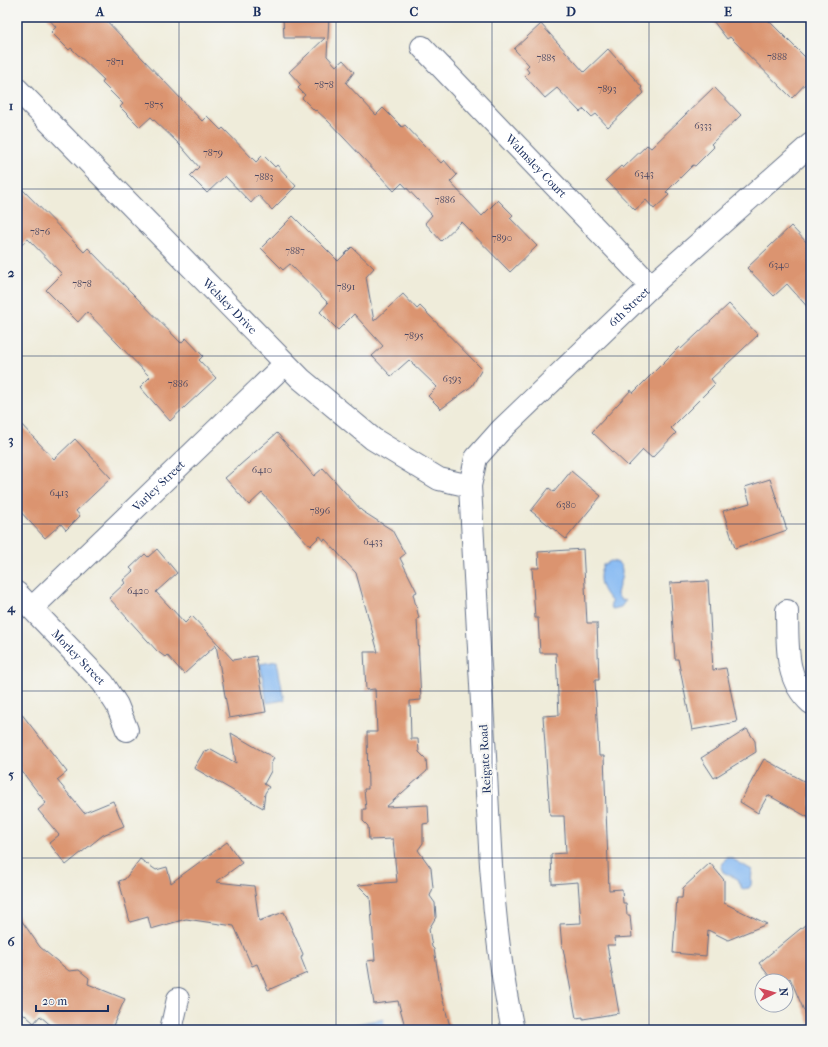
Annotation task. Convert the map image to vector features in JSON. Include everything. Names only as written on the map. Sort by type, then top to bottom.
[{"type":"street","name":"Walmsley Court","points":[[422,47],[651,286]]},
{"type":"street","name":"Welsley Drive","points":[[17,89],[285,364],[344,416],[373,439],[439,478],[470,486]]},
{"type":"street","name":"6th Street","points":[[470,486],[473,464],[481,452],[501,430],[651,286],[807,155]]},
{"type":"street","name":"Varley Street","points":[[24,601],[285,364]]},
{"type":"street","name":"Reigate Road","points":[[470,486],[495,916],[502,973],[513,1030]]},
{"type":"street","name":"Morley Street","points":[[24,601],[103,683],[117,705],[127,730]]},
{"type":"street","points":[[787,611],[788,654],[793,676],[800,693],[811,702]]},
{"type":"street","points":[[171,1030],[178,999]]},
{"type":"water","points":[[611,561],[621,565],[622,574],[617,595],[622,601],[626,600],[621,607],[613,609],[610,607],[612,602],[605,594],[600,580],[603,565]]},
{"type":"water","points":[[277,661],[284,700],[267,703],[260,664]]},
{"type":"water","points":[[726,858],[731,858],[752,870],[751,885],[749,888],[742,889],[738,879],[723,872],[721,867]]},
{"type":"water","points":[[383,1019],[385,1030],[352,1030],[351,1025]]},
{"type":"building","points":[[47,17],[103,17],[202,121],[207,116],[221,130],[223,128],[256,162],[263,155],[275,167],[277,165],[296,186],[272,210],[258,195],[251,203],[225,176],[207,193],[190,176],[199,167],[179,144],[151,117],[140,127],[120,107],[123,104],[102,83],[104,80],[71,48],[69,50],[51,32],[56,27]]},
{"type":"building","points":[[283,17],[329,17],[327,56],[336,66],[343,60],[354,72],[346,83],[376,115],[383,108],[402,127],[405,125],[441,163],[444,160],[457,175],[450,182],[482,216],[498,200],[513,215],[510,218],[537,246],[510,272],[461,222],[441,241],[425,223],[432,215],[402,183],[394,191],[328,121],[302,98],[305,95],[298,88],[301,85],[289,72],[325,38],[284,38]]},
{"type":"building","points":[[710,17],[765,17],[811,63],[811,78],[792,98],[730,37],[727,39]]},
{"type":"building","points":[[541,24],[584,72],[608,49],[642,87],[641,88],[644,93],[608,127],[596,114],[592,117],[584,109],[580,112],[557,88],[545,98],[525,76],[529,72],[526,68],[529,65],[514,49]]},
{"type":"building","points":[[714,87],[741,115],[711,144],[714,147],[695,166],[693,165],[666,192],[669,195],[654,209],[646,200],[635,210],[606,180],[621,166],[623,168],[647,145],[651,148]]},
{"type":"building","points":[[17,184],[84,252],[88,248],[181,343],[186,338],[203,356],[199,360],[216,378],[170,421],[140,387],[150,377],[87,312],[78,322],[46,290],[62,274],[28,239],[17,249]]},
{"type":"building","points":[[293,216],[338,261],[352,247],[374,268],[366,277],[374,321],[403,294],[417,309],[420,306],[482,369],[472,386],[441,409],[428,396],[437,387],[409,360],[391,376],[372,356],[383,346],[354,314],[338,330],[320,312],[328,303],[290,264],[283,270],[261,248]]},
{"type":"building","points":[[791,226],[811,247],[811,311],[787,284],[774,296],[747,268]]},
{"type":"building","points":[[729,304],[758,335],[711,379],[715,384],[671,428],[676,433],[652,458],[643,450],[628,466],[592,432],[631,390],[633,393],[679,347],[681,349]]},
{"type":"building","points":[[17,420],[54,459],[75,439],[111,478],[76,511],[80,516],[66,530],[61,524],[45,538],[17,508]]},
{"type":"building","points":[[277,433],[314,476],[323,468],[362,511],[392,530],[405,554],[400,558],[417,592],[413,594],[419,618],[417,619],[421,700],[410,701],[411,739],[418,739],[419,752],[426,759],[427,771],[386,807],[428,805],[429,823],[423,824],[423,843],[418,850],[431,868],[433,888],[430,896],[435,903],[436,917],[429,929],[442,997],[451,1030],[406,1030],[398,1001],[374,1004],[367,961],[375,960],[370,897],[358,885],[397,882],[393,839],[369,840],[368,826],[363,821],[363,809],[366,809],[364,789],[368,789],[367,732],[377,732],[375,689],[366,690],[364,652],[378,652],[356,573],[325,539],[324,541],[320,536],[310,546],[262,493],[249,505],[225,478]]},
{"type":"building","points":[[571,471],[601,496],[566,539],[531,511],[549,488],[554,492]]},
{"type":"building","points":[[770,479],[787,530],[735,548],[723,511],[750,503],[745,487]]},
{"type":"building","points":[[157,549],[177,573],[156,592],[185,623],[192,616],[233,660],[256,656],[266,712],[229,718],[216,645],[184,674],[167,655],[165,657],[157,651],[109,598],[125,583],[123,580],[133,571],[130,568],[145,554],[148,557]]},
{"type":"building","points":[[583,549],[587,623],[597,623],[599,680],[595,680],[599,756],[604,756],[609,890],[622,889],[623,903],[626,903],[627,915],[630,915],[632,937],[614,938],[615,945],[607,945],[619,1013],[583,1019],[583,1017],[576,1018],[562,948],[560,924],[581,923],[578,882],[552,884],[551,854],[566,853],[564,816],[550,816],[543,716],[559,715],[556,653],[540,653],[538,618],[535,618],[532,568],[539,568],[538,552]]},
{"type":"building","points":[[708,581],[713,670],[726,668],[737,722],[692,730],[678,659],[675,659],[670,583]]},
{"type":"building","points":[[17,708],[67,772],[57,780],[84,813],[113,801],[124,826],[103,835],[66,865],[49,843],[59,835],[38,810],[46,803],[17,765]]},
{"type":"building","points":[[747,729],[755,741],[756,752],[714,778],[701,758]]},
{"type":"building","points":[[231,733],[274,758],[271,764],[271,771],[264,784],[269,787],[265,793],[263,808],[194,768],[204,751],[207,752],[211,749],[236,763]]},
{"type":"building","points":[[764,759],[811,785],[811,819],[768,795],[758,813],[740,802]]},
{"type":"building","points":[[227,842],[242,863],[216,882],[254,886],[259,921],[284,912],[303,954],[301,958],[307,973],[268,990],[257,964],[252,966],[234,926],[186,919],[151,929],[148,917],[130,922],[119,881],[125,879],[140,859],[156,870],[167,867],[171,883]]},
{"type":"building","points":[[710,863],[724,880],[724,903],[767,924],[728,940],[708,930],[706,956],[673,953],[677,898],[682,898],[683,888]]},
{"type":"building","points":[[17,914],[40,947],[69,971],[79,970],[89,978],[88,984],[125,999],[111,1030],[54,1028],[40,1016],[34,1023],[17,1008]]},
{"type":"building","points":[[811,920],[811,1027],[794,987],[794,973],[767,973],[759,963]]}]
